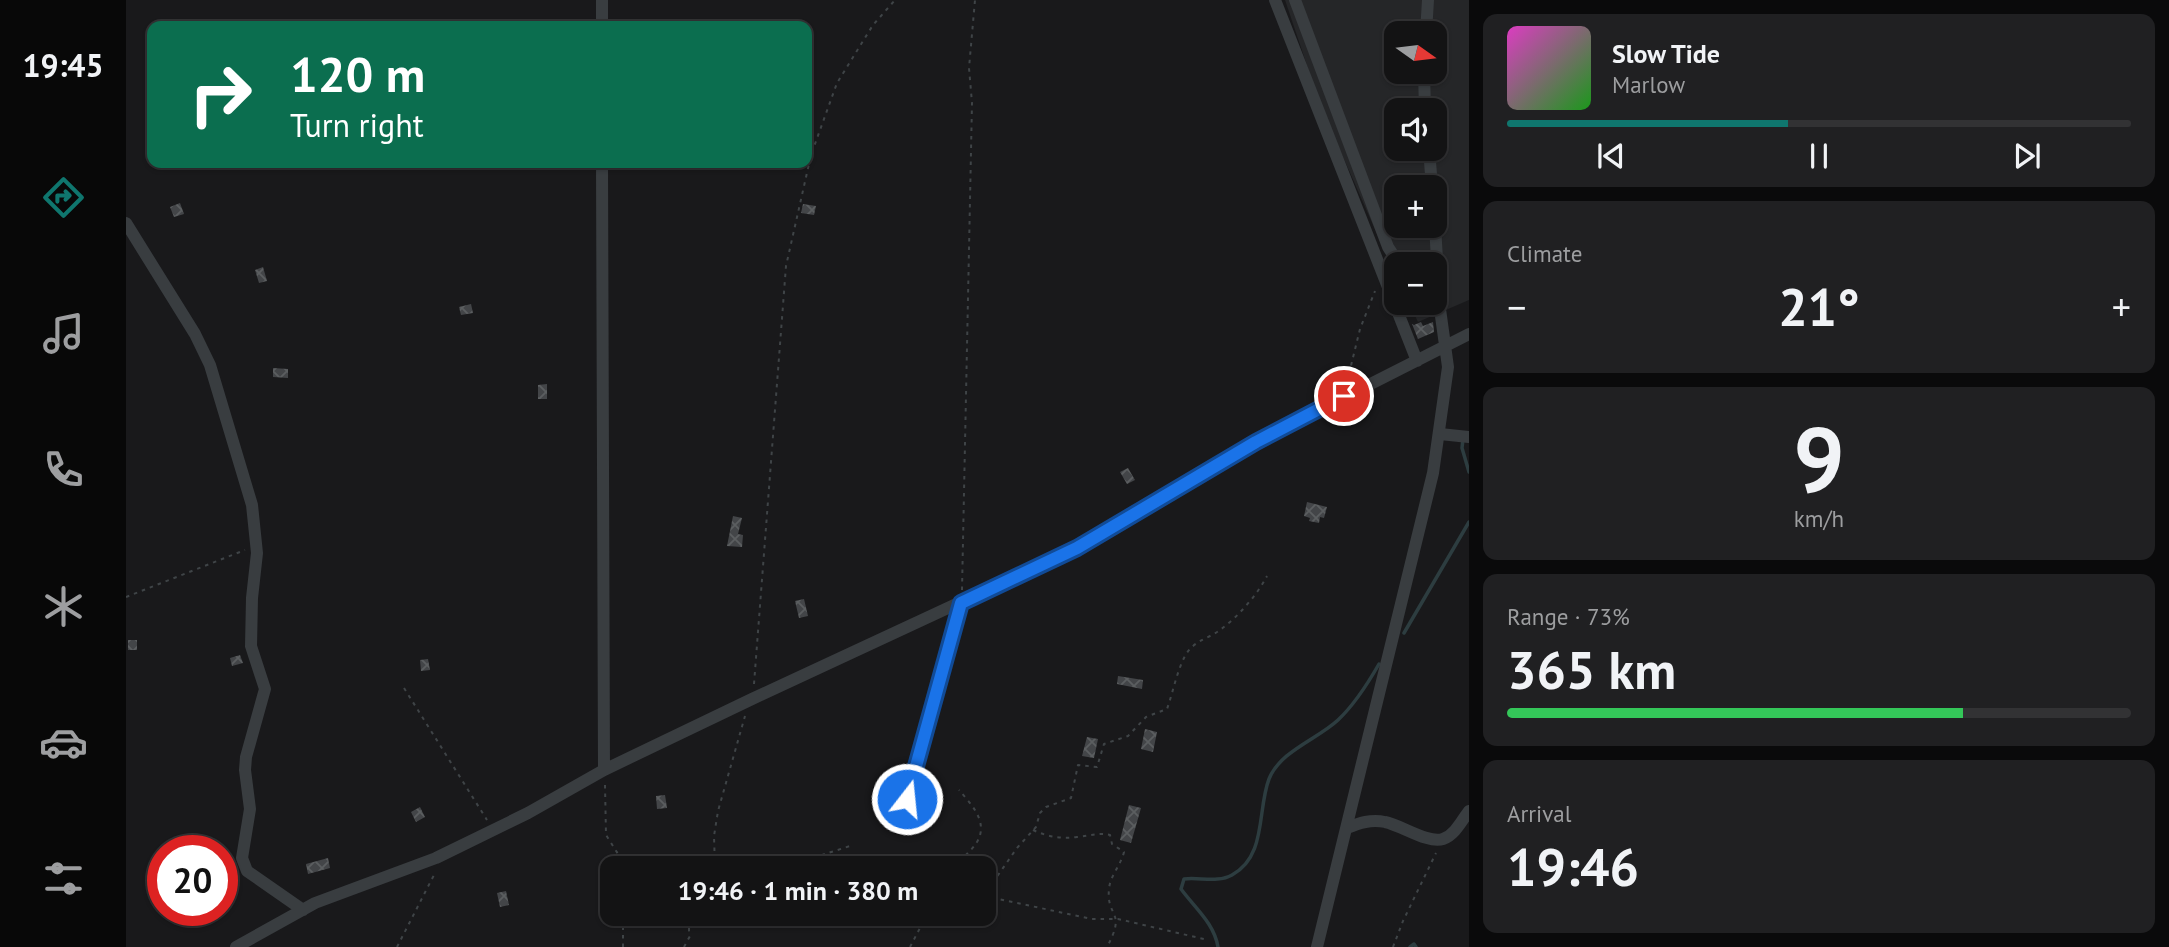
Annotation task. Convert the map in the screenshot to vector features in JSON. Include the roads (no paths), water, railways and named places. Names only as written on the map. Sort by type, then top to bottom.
[{"type":"street","points":[[602,0],[602,21]]},
{"type":"street","points":[[1275,0],[1416,361]]},
{"type":"street","points":[[1295,0],[1391,252]]},
{"type":"street","points":[[1427,21],[1428,0]]},
{"type":"street","points":[[602,168],[604,770]]},
{"type":"street","points":[[126,223],[195,334],[210,365],[252,505],[257,545],[250,617],[251,646],[265,690],[246,757],[250,808],[242,858],[247,871],[303,910]]},
{"type":"street","points":[[1317,947],[1433,473],[1448,367],[1447,345],[1438,315]]},
{"type":"street","points":[[236,947],[303,910],[376,879],[436,858],[528,813],[604,770],[1077,548],[1256,442],[1469,334]]},
{"type":"street","points":[[1440,434],[1469,437]]},
{"type":"street","points":[[907,799],[961,603]]},
{"type":"street","points":[[1347,828],[1367,821],[1387,822],[1428,839],[1443,839],[1455,832],[1469,811]]},
{"type":"waterway","points":[[1463,439],[1462,448],[1469,472]]},
{"type":"waterway","points":[[1404,633],[1469,522]]},
{"type":"waterway","points":[[1218,947],[1208,923],[1181,889],[1184,879],[1221,879],[1243,867],[1256,844],[1265,791],[1274,769],[1290,753],[1330,727],[1344,714],[1379,664]]},
{"type":"waterway","points":[[1410,947],[1414,944],[1416,947]]}]
